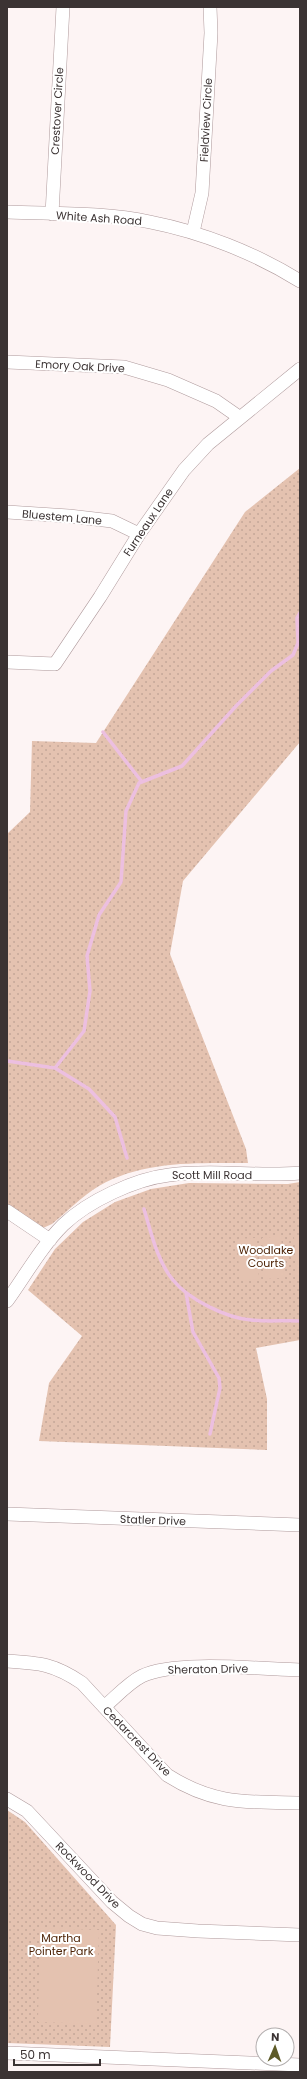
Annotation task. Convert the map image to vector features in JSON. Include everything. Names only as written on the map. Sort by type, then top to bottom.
[{"type":"street","name":"Crestover Circle","points":[[52,214],[63,7]]},
{"type":"street","name":"Fieldview Circle","points":[[193,232],[202,193],[211,33],[210,7]]},
{"type":"street","name":"White Ash Road","points":[[7,212],[108,216],[150,221],[193,232],[246,253],[300,281]]},
{"type":"street","name":"Emory Oak Drive","points":[[7,362],[124,367],[168,380],[216,401],[239,417]]},
{"type":"street","name":"Furneaux Lane","points":[[7,662],[55,664],[100,597],[139,534],[184,470],[208,444],[239,417],[300,369]]},
{"type":"street","name":"Bluestem Lane","points":[[7,512],[69,516],[112,521],[139,534]]},
{"type":"street","name":"Scott Mill Road","points":[[7,1301],[50,1240],[64,1224],[89,1206],[126,1186],[145,1179],[169,1174],[276,1175],[300,1173]]},
{"type":"street","points":[[7,1211],[50,1240]]},
{"type":"street","name":"Statler Drive","points":[[7,1514],[300,1525]]},
{"type":"street","name":"Cedarcrest Drive","points":[[7,1661],[48,1665],[65,1672],[82,1683],[168,1775],[184,1786],[218,1799],[300,1803]]},
{"type":"street","name":"Sheraton Drive","points":[[104,1707],[141,1676],[165,1669],[221,1667],[300,1670]]},
{"type":"street","name":"Rockwood Drive","points":[[7,1799],[27,1811],[112,1902],[129,1916],[142,1924],[156,1928],[198,1931],[300,1935]]},
{"type":"street","points":[[7,2053],[300,2065]]},
{"type":"green space","points":[[300,468],[300,742],[183,881],[170,954],[246,1149],[248,1163],[191,1163],[153,1167],[134,1171],[99,1186],[81,1199],[52,1224],[43,1228],[7,1205],[7,834],[30,812],[32,741],[96,743],[245,512]]},
{"type":"green space","name":"Woodlake Courts","points":[[300,1182],[300,1340],[256,1348],[267,1399],[267,1450],[39,1441],[49,1383],[82,1336],[28,1290],[55,1249],[83,1222],[115,1202],[151,1189],[189,1183],[288,1184]]},
{"type":"green space","points":[[300,1235],[300,1276],[297,1277],[294,1236]]},
{"type":"green space","name":"Woodlake Courts","points":[[281,1236],[284,1278],[265,1279],[262,1238]]},
{"type":"green space","points":[[256,1238],[259,1279],[240,1281],[237,1239]]},
{"type":"green space","name":"Martha Pointer Park","points":[[7,1810],[25,1822],[116,1925],[110,2047],[7,2043]]},
{"type":"green space","points":[[40,1928],[99,1930],[96,2024],[38,2022]]},
{"type":"waterway","points":[[7,1061],[55,1068],[84,1031],[90,991],[87,956],[99,915],[121,882],[126,811],[139,783],[182,766],[236,706],[271,671],[293,655],[298,643],[297,618],[300,613]]},
{"type":"waterway","points":[[103,732],[142,782]]},
{"type":"waterway","points":[[55,1068],[89,1089],[115,1117],[127,1158]]},
{"type":"waterway","points":[[144,1209],[155,1246],[167,1272],[188,1294],[208,1306],[230,1316],[263,1321],[300,1321]]},
{"type":"waterway","points":[[186,1293],[193,1332],[219,1378],[220,1388],[210,1434]]}]
